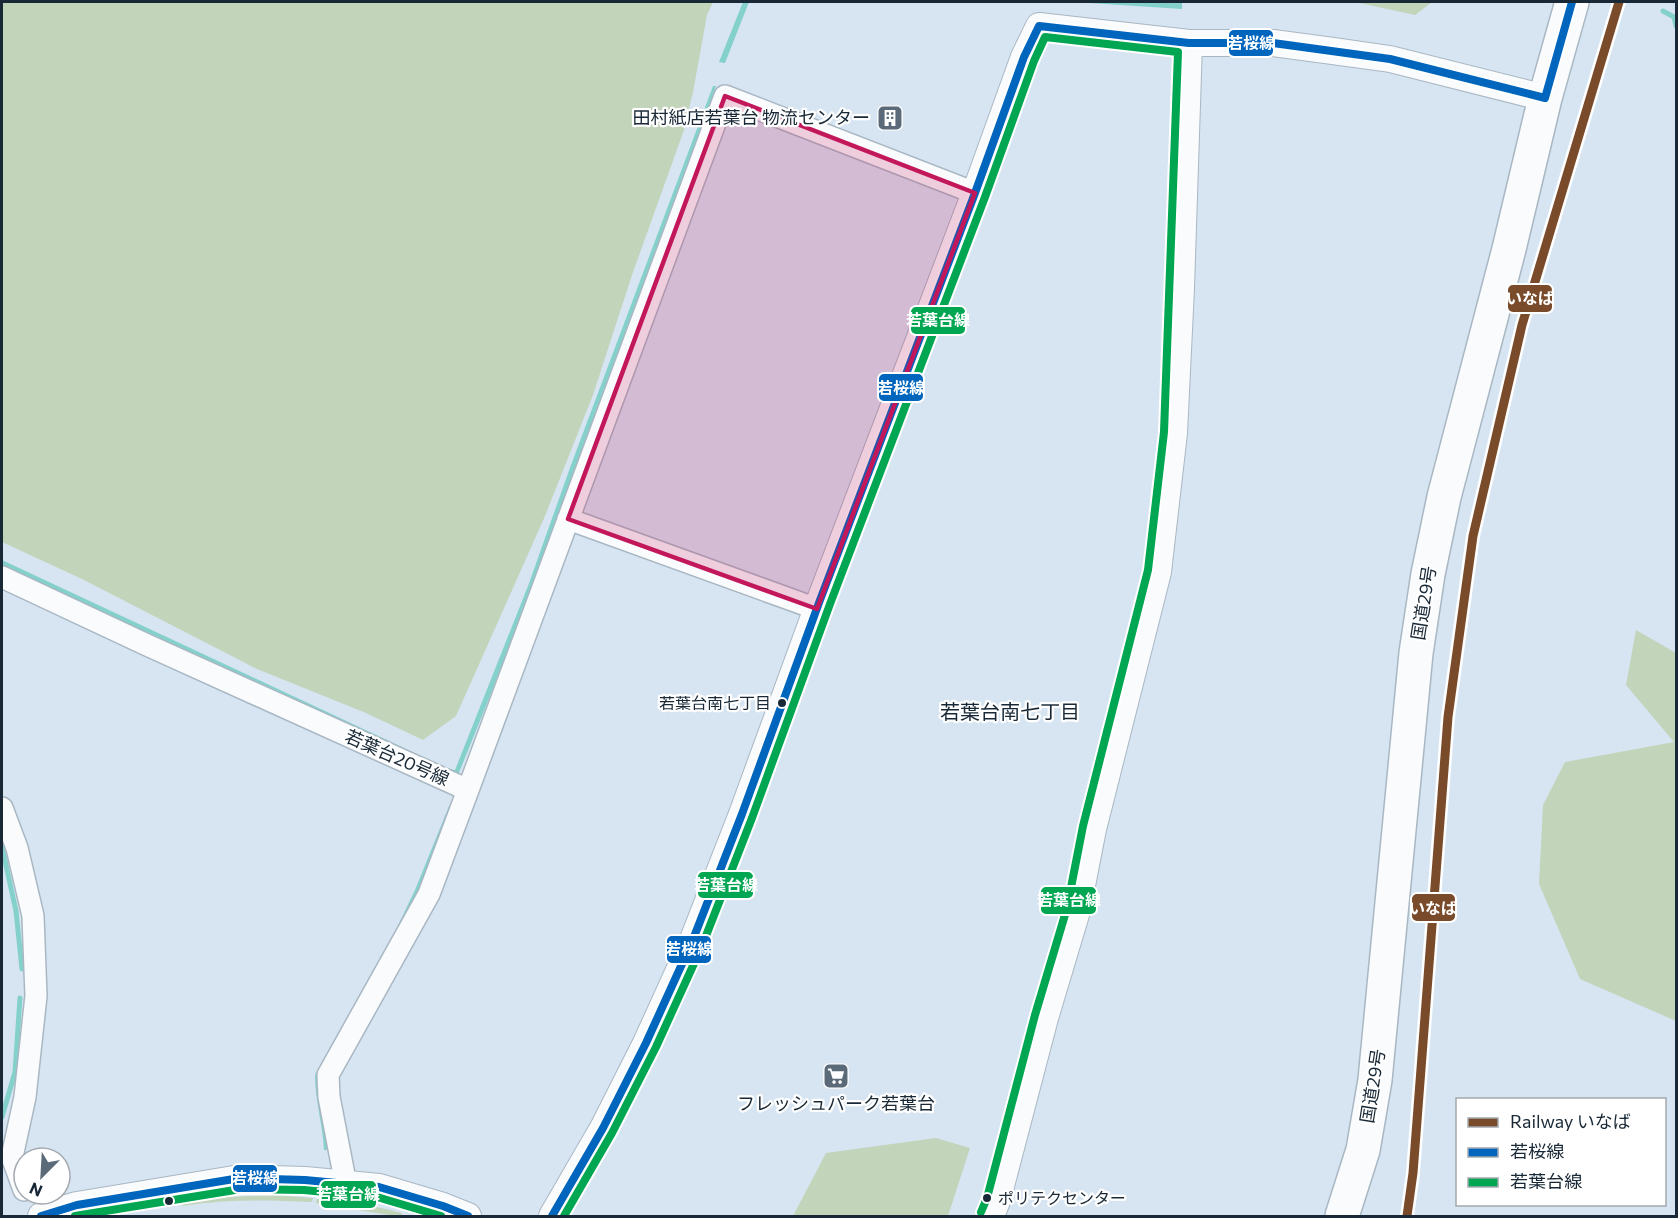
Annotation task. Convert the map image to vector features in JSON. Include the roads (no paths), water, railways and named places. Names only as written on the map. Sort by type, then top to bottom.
[{"type":"highway","name":"国道29号","points":[[1342,1216],[1362,1150],[1375,1080],[1416,653],[1428,574],[1444,497],[1509,249],[1545,98],[1572,2]]},
{"type":"street","points":[[552,1216],[603,1128],[646,1043],[692,942],[975,193],[1024,57],[1040,26],[1189,43],[1273,43],[1367,56],[1545,98]]},
{"type":"street","points":[[991,1216],[1077,911],[1093,830],[1158,572],[1174,433],[1189,43]]},
{"type":"street","points":[[468,790],[725,96],[975,193]]},
{"type":"street","points":[[568,519],[816,609]]},
{"type":"street","name":"若葉台20号線","points":[[2,577],[168,655],[468,790],[429,894],[328,1075],[329,1097],[346,1185]]},
{"type":"street","points":[[2,808],[17,848],[33,916],[36,996],[25,1097],[14,1146]]},
{"type":"street","points":[[41,1216],[77,1205],[240,1178],[305,1180],[379,1187],[468,1216]]},
{"type":"waterway","points":[[1663,11],[1674,17],[1676,26]]},
{"type":"waterway","points":[[2,847],[16,911],[22,969]]},
{"type":"waterway","points":[[2,1117],[15,1072],[20,998]]},
{"type":"rail line","name":"いなば","points":[[1407,1216],[1413,1173],[1448,717],[1473,536],[1522,325],[1619,2]]},
{"type":"place","name":"田村紙店若葉台 物流センター","points":[[890,118]]},
{"type":"place","name":"若葉台南七丁目","points":[[782,703]]},
{"type":"place","name":"フレッシュパーク若葉台","points":[[836,1076]]},
{"type":"place","name":"ポリテクセンター","points":[[987,1198]]},
{"type":"district","name":"若葉台南七丁目","points":[[1010,712]]}]
